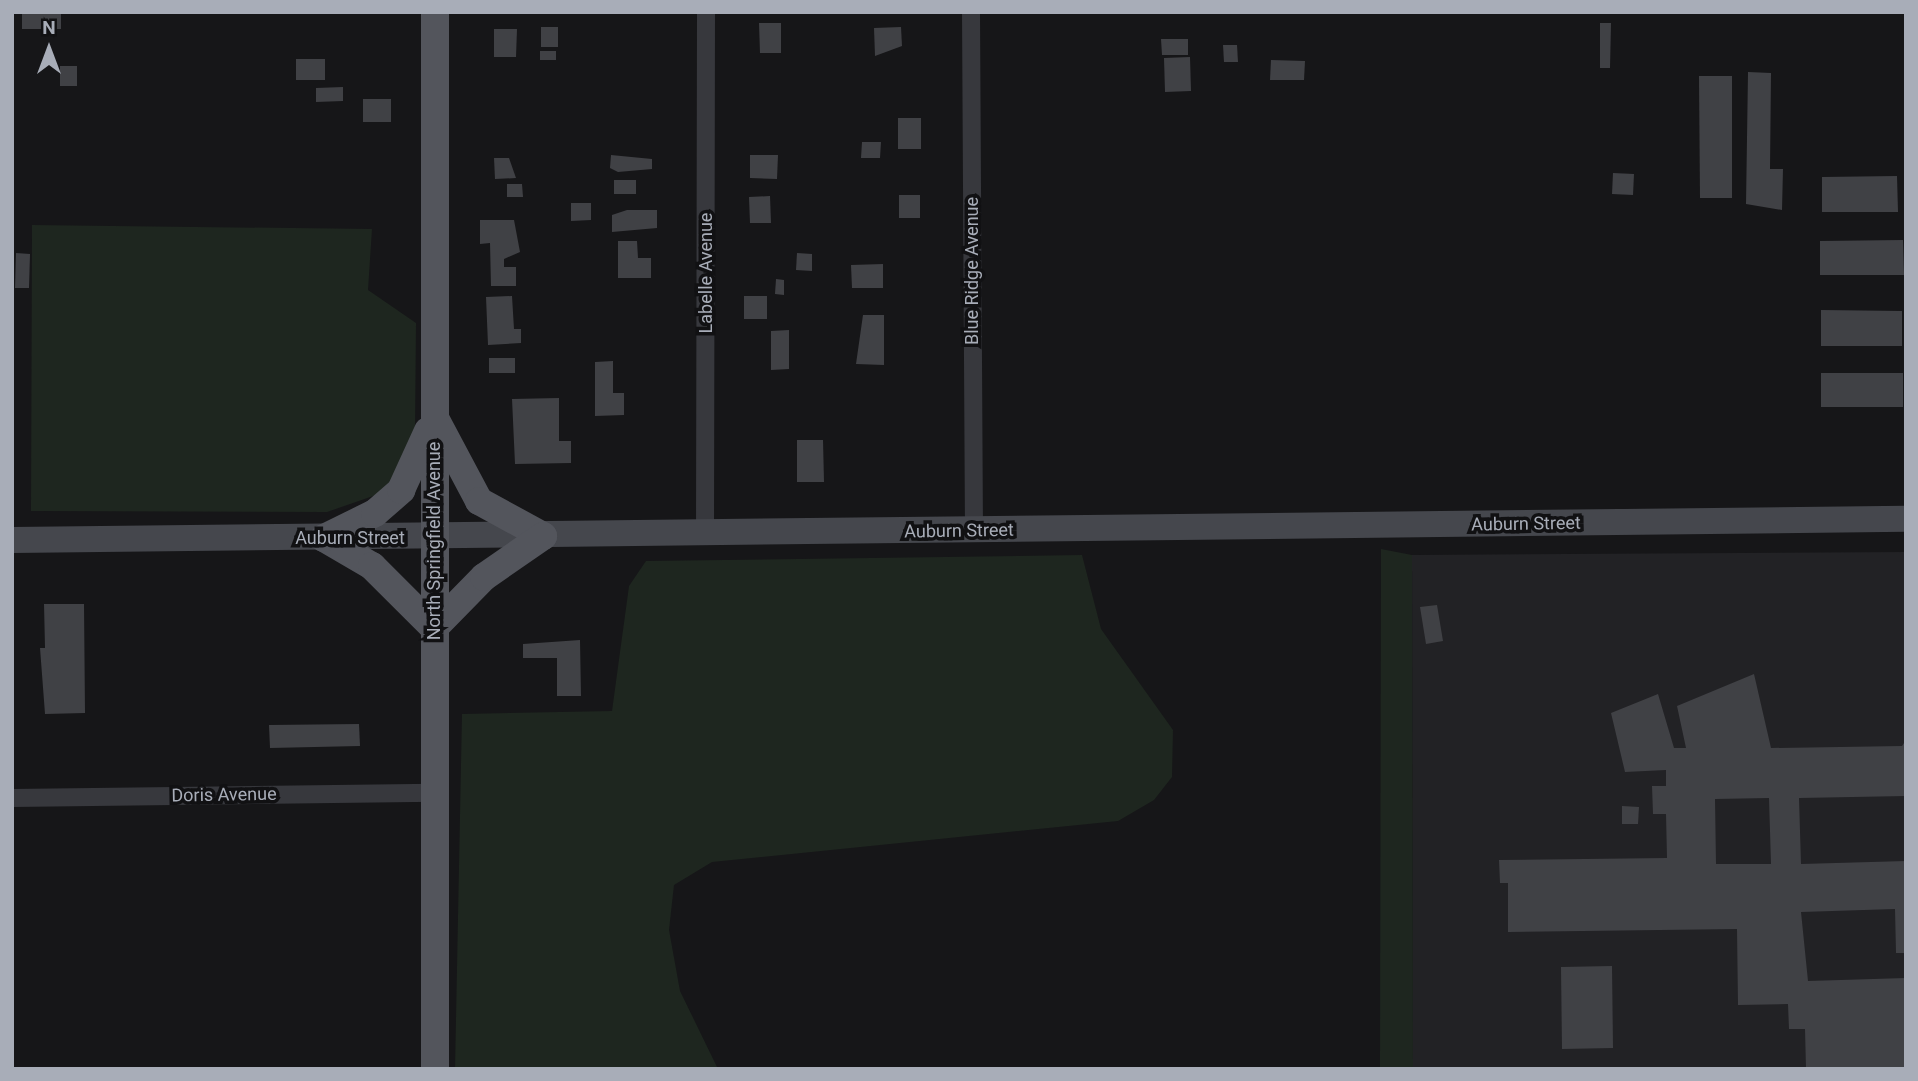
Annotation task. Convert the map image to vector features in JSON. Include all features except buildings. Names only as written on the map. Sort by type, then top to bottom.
[{"type":"main road","name":"North Springfield Avenue","points":[[435,12],[432,537],[435,1069]]},
{"type":"main road","points":[[324,538],[372,566],[433,628],[484,577],[543,536],[479,501],[434,415]]},
{"type":"main road","points":[[324,538],[375,513],[401,490],[434,415]]},
{"type":"main road","name":"Auburn Street","points":[[12,540],[705,535],[1906,519]]},
{"type":"street","name":"Labelle Avenue","points":[[705,535],[706,12]]},
{"type":"street","name":"Blue Ridge Avenue","points":[[971,12],[974,530]]},
{"type":"street","name":"Doris Avenue","points":[[12,798],[435,793]]},
{"type":"shaded area","points":[[32,225],[372,229],[368,290],[416,323],[415,432],[394,480],[376,495],[327,512],[31,511]]},
{"type":"shaded area","points":[[1381,549],[1412,555],[1413,1069],[1380,1069]]},
{"type":"shaded area","points":[[1906,552],[1906,1069],[1413,1069],[1412,555]]},
{"type":"shaded area","points":[[1082,555],[1101,629],[1173,730],[1172,777],[1154,800],[1118,821],[712,862],[674,885],[669,930],[680,991],[718,1069],[455,1069],[462,714],[612,711],[629,586],[646,561]]}]
